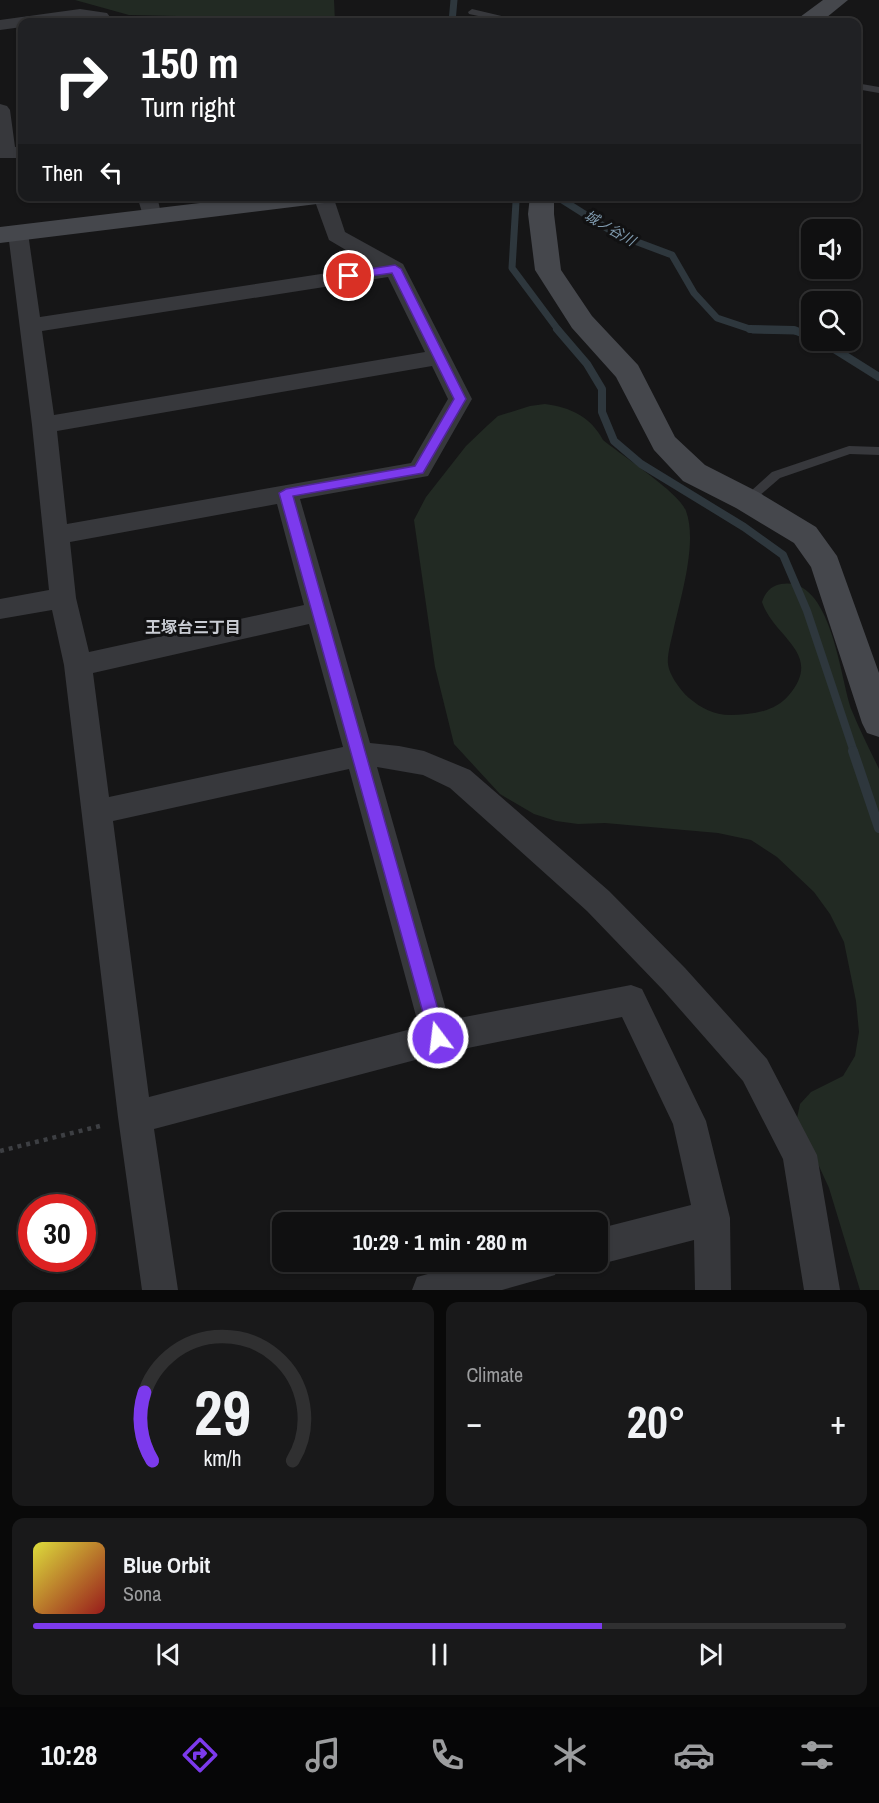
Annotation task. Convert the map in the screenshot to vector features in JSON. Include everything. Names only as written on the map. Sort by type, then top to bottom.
[{"type":"street","points":[[813,18],[837,0]]},
{"type":"street","points":[[51,18],[80,14],[102,18]]},
{"type":"street","points":[[0,25],[18,23]]},
{"type":"street","points":[[0,110],[6,154],[18,152]]},
{"type":"street","points":[[160,1290],[135,1117],[78,665],[63,598],[44,425],[29,326],[9,234],[150,207],[254,201]]},
{"type":"street","points":[[57,535],[419,470],[460,399],[395,269],[336,236],[325,201]]},
{"type":"street","points":[[542,201],[541,214],[548,270],[582,322],[628,372],[664,443],[694,473],[747,500],[805,536],[826,564],[879,723]]},
{"type":"street","points":[[29,326],[395,269]]},
{"type":"street","points":[[44,425],[440,357]]},
{"type":"street","points":[[286,493],[317,612],[360,755],[438,1038]]},
{"type":"street","points":[[0,609],[63,598]]},
{"type":"street","points":[[78,665],[317,612]]},
{"type":"street","points":[[97,812],[360,755],[394,755],[440,768],[460,779],[598,901],[674,979],[755,1070],[800,1155],[822,1290]]},
{"type":"street","points":[[135,1117],[438,1038],[631,1000],[689,1121],[712,1218],[713,1290]]},
{"type":"street","points":[[608,1244],[712,1218]]},
{"type":"street","points":[[430,1290],[502,1272]]},
{"type":"lane","points":[[471,18],[472,0]]},
{"type":"lane","points":[[472,12],[498,18]]},
{"type":"lane","points":[[861,87],[879,90]]},
{"type":"lane","points":[[747,500],[776,475],[849,450],[879,451]]},
{"type":"path","points":[[0,1151],[135,1117]]},
{"type":"shaded area","points":[[75,0],[334,0],[335,18],[183,18],[129,15]]},
{"type":"shaded area","points":[[545,404],[563,408],[586,419],[603,440],[673,494],[686,511],[689,524],[689,555],[668,660],[673,678],[689,698],[713,712],[738,715],[770,709],[789,695],[798,680],[801,668],[799,657],[793,646],[768,615],[762,602],[766,593],[774,586],[781,584],[798,586],[812,596],[823,612],[831,632],[852,711],[879,769],[879,1290],[860,1290],[829,1188],[797,1118],[800,1104],[811,1092],[843,1076],[855,1056],[859,1032],[856,1001],[844,942],[830,914],[814,892],[777,857],[751,840],[718,833],[605,823],[578,824],[556,821],[534,814],[500,794],[454,744],[435,667],[414,520],[426,497],[466,446],[498,416]]},
{"type":"waterway","name":"城ノ谷川","points":[[452,18],[454,0]]},
{"type":"waterway","points":[[516,201],[512,268],[559,331]]},
{"type":"waterway","name":"城ノ谷川","points":[[564,201],[616,234],[672,255],[694,293],[717,318],[750,329]]},
{"type":"waterway","points":[[557,329],[587,364],[602,389],[602,412],[614,441],[641,464],[744,527],[783,555],[807,611],[854,752]]},
{"type":"waterway","name":"城ノ谷川","points":[[750,329],[794,330],[801,333]]},
{"type":"waterway","name":"城ノ谷川","points":[[750,329],[796,331]]},
{"type":"waterway","name":"城ノ谷川","points":[[838,351],[879,377]]},
{"type":"waterway","points":[[853,751],[879,828]]},
{"type":"district","name":"王塚台三丁目","points":[[193,627]]},
{"type":"route","points":[[349,276],[395,269],[460,399],[419,470],[286,493],[317,612],[360,755],[438,1038]]}]
